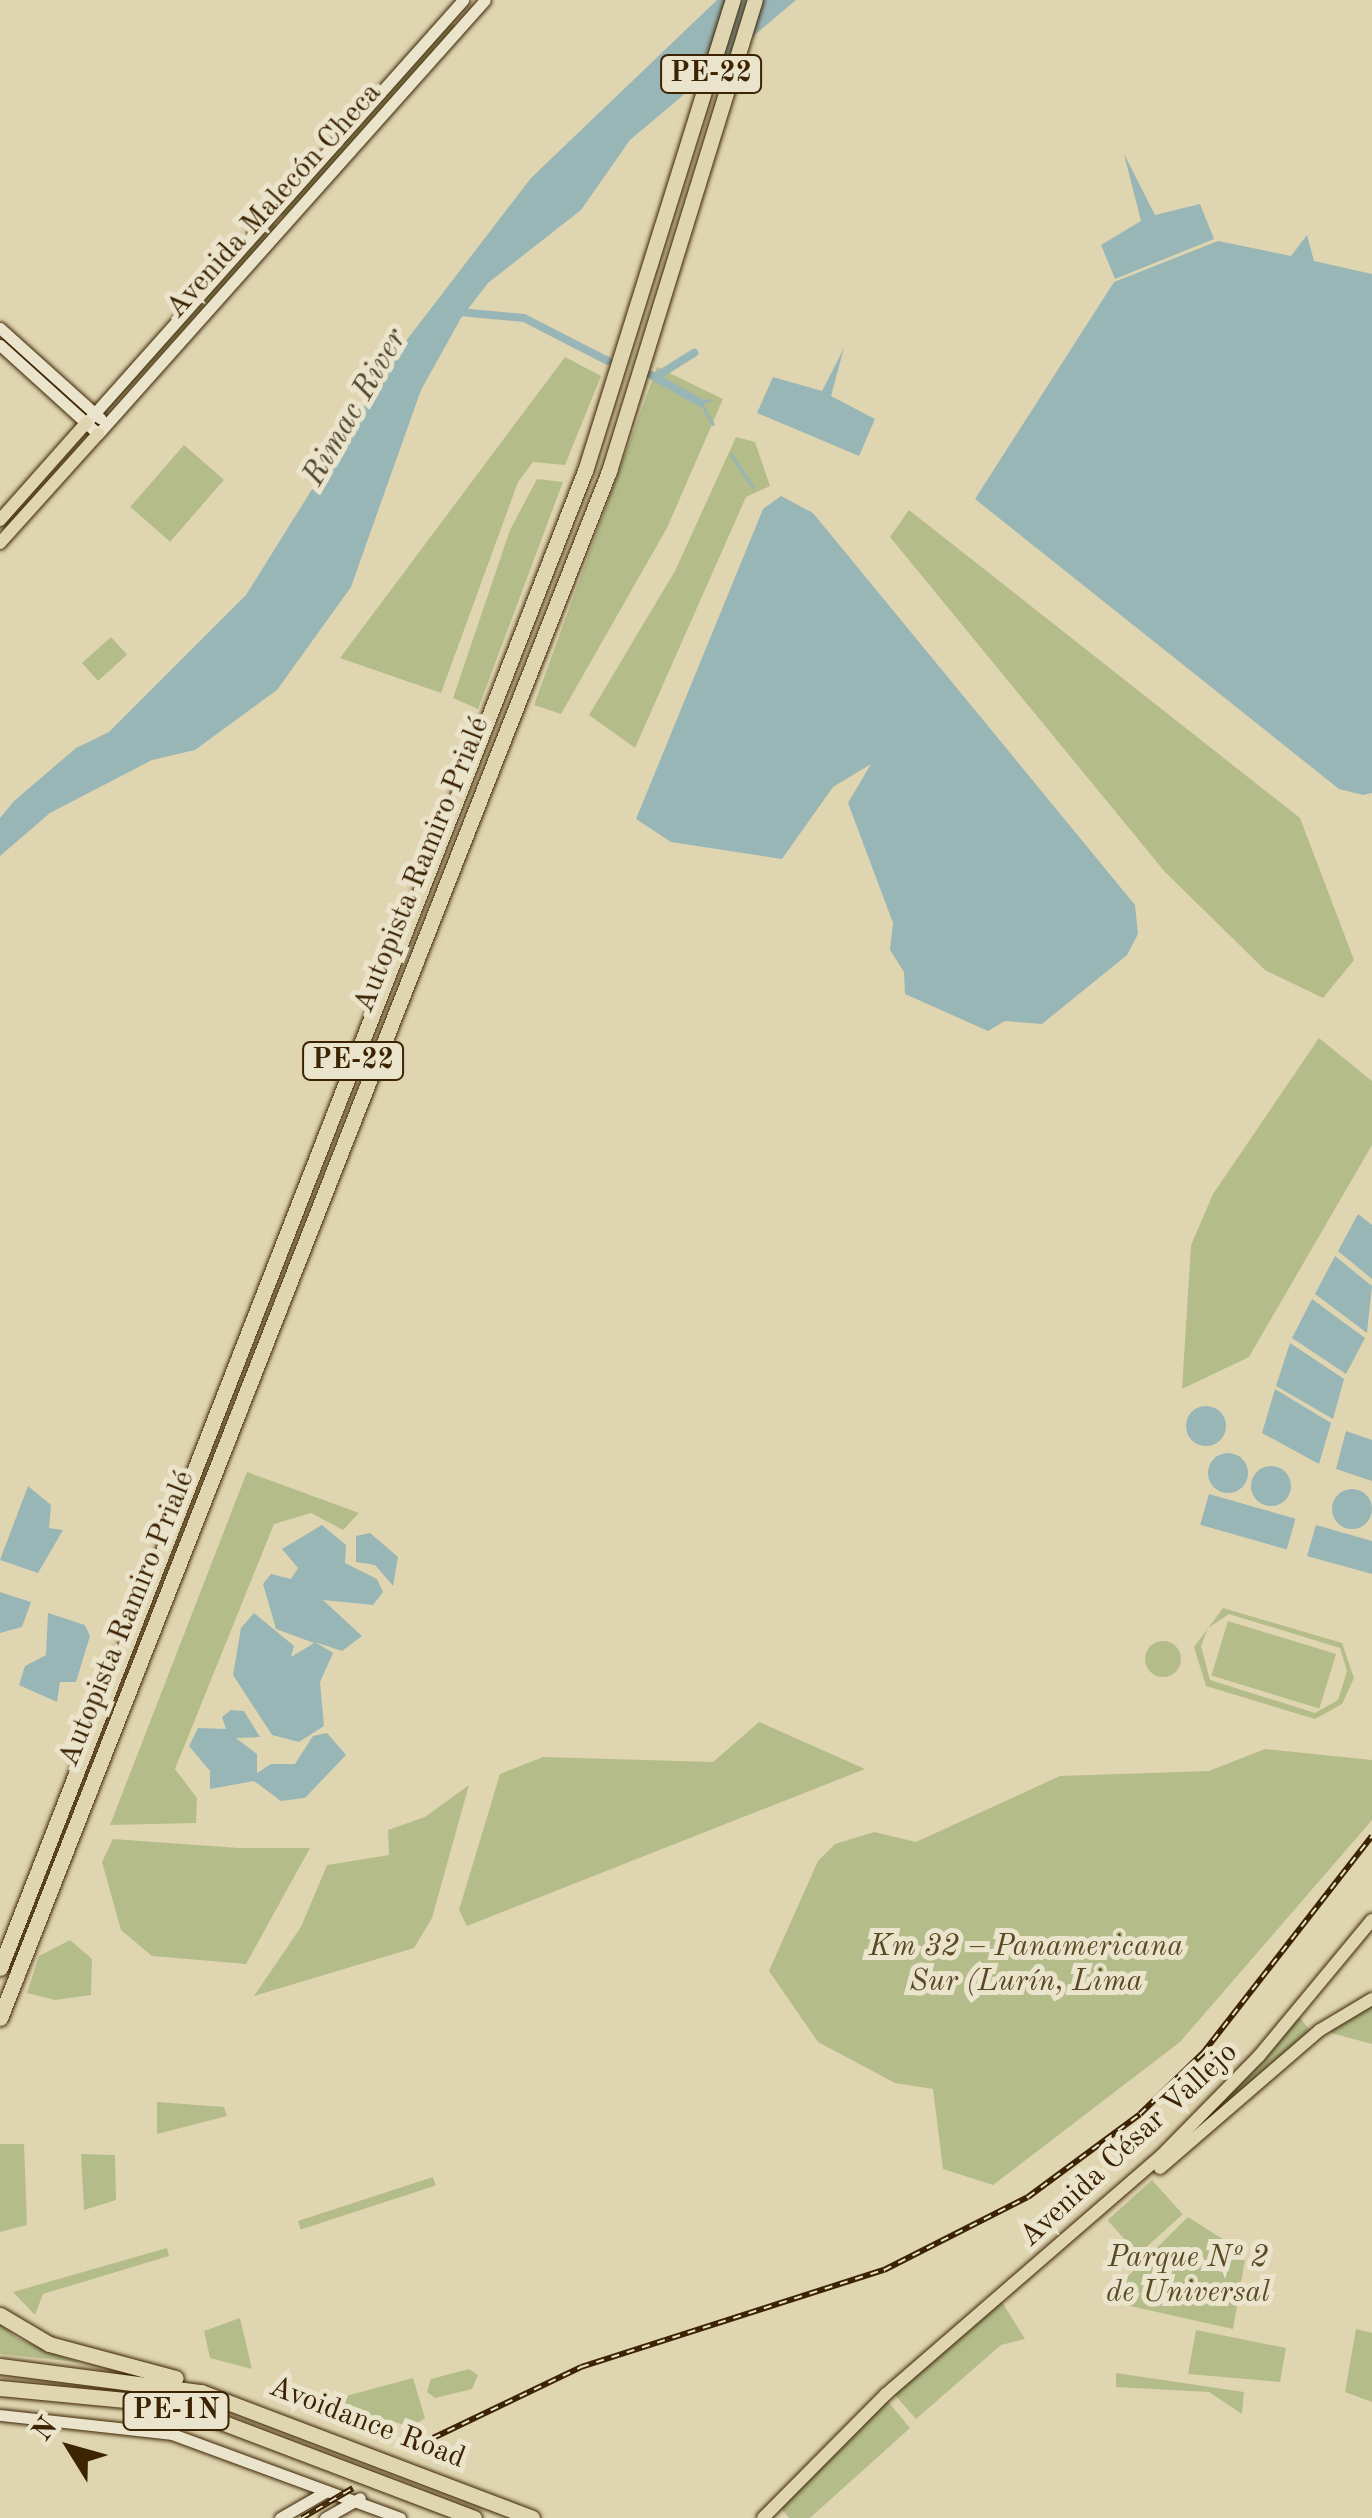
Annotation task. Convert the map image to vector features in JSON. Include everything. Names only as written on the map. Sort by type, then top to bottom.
[{"type":"highway","name":"Autopista Ramiro Prialé","points":[[0,1968],[586,470],[732,0]]},
{"type":"highway","name":"Autopista Ramiro Prialé","points":[[0,2018],[608,471],[755,0]]},
{"type":"highway","points":[[0,2315],[33,2338],[176,2377],[201,2392]]},
{"type":"highway","name":"Avoidance Road","points":[[0,2366],[201,2392],[532,2518]]},
{"type":"highway","name":"Avoidance Road","points":[[0,2388],[125,2400],[216,2420],[474,2518]]},
{"type":"main road","name":"Avenida Malecón Checa","points":[[90,418],[463,0]]},
{"type":"main road","name":"Avenida Malecón Checa","points":[[103,429],[485,0]]},
{"type":"main road","points":[[0,328],[35,367],[103,429],[0,543]]},
{"type":"main road","points":[[0,344],[35,367]]},
{"type":"main road","points":[[0,520],[90,418]]},
{"type":"main road","name":"Avenida César Vallejo","points":[[1028,2275],[1161,2156],[1303,2005],[1372,1920]]},
{"type":"main road","name":"Avenida César Vallejo","points":[[763,2518],[874,2405],[1320,2030],[1372,1999]]},
{"type":"main road","points":[[0,2415],[75,2417],[172,2434],[327,2491],[360,2498],[400,2518]]},
{"type":"main road","points":[[280,2518],[327,2491]]},
{"type":"main road","points":[[325,2518],[360,2498]]},
{"type":"green space","points":[[448,21],[455,26],[286,219],[277,212]]},
{"type":"green space","points":[[271,220],[278,227],[105,414],[104,410]]},
{"type":"green space","points":[[565,357],[601,376],[565,465],[533,462],[518,482],[441,693],[340,658]]},
{"type":"green space","points":[[657,367],[723,399],[667,528],[561,714],[534,705]]},
{"type":"green space","points":[[736,437],[755,442],[770,486],[746,497],[635,748],[589,715],[675,571]]},
{"type":"green space","points":[[184,445],[224,480],[170,542],[130,507]]},
{"type":"green space","points":[[537,479],[563,482],[478,709],[453,698],[510,530]]},
{"type":"green space","points":[[909,510],[1300,818],[1354,960],[1323,998],[1265,970],[1165,872],[890,537]]},
{"type":"green space","points":[[111,637],[127,655],[98,681],[82,663]]},
{"type":"green space","points":[[1319,1038],[1372,1081],[1372,1145],[1249,1357],[1182,1389],[1191,1245],[1213,1194]]},
{"type":"green space","points":[[247,1472],[359,1513],[343,1530],[311,1513],[274,1524],[175,1769],[197,1798],[196,1823],[110,1825]]},
{"type":"green space","points":[[1223,1608],[1342,1643],[1354,1678],[1342,1704],[1315,1719],[1206,1686],[1194,1647],[1208,1628]],"holes":[[[1229,1614],[1340,1648],[1347,1671],[1338,1700],[1315,1713],[1210,1680],[1201,1646],[1208,1628]]]},
{"type":"green space","points":[[1228,1621],[1336,1654],[1319,1709],[1211,1676]]},
{"type":"green space","points":[[1163,1641],[1176,1646],[1181,1659],[1176,1672],[1163,1677],[1150,1672],[1145,1659],[1150,1646]]},
{"type":"green space","points":[[759,1722],[865,1769],[467,1926],[459,1910],[500,1774],[543,1757],[713,1762]]},
{"type":"green space","name":"Km 32 – Panamericana Sur (Lurín, Lima","points":[[1265,1749],[1372,1760],[1372,1820],[1180,2042],[993,2185],[943,2169],[933,2089],[895,2083],[818,2042],[769,1971],[818,1861],[835,1844],[874,1832],[916,1842],[1060,1776],[1209,1771]]},
{"type":"green space","points":[[469,1785],[432,1918],[414,1948],[254,1996],[301,1927],[327,1865],[389,1855],[388,1830],[425,1817]]},
{"type":"green space","points":[[113,1839],[239,1848],[310,1848],[246,1964],[152,1956],[121,1930],[102,1862]]},
{"type":"green space","points":[[70,1940],[92,1959],[91,1995],[55,2000],[27,1993],[39,1956]]},
{"type":"green space","points":[[1372,2005],[1372,2044],[1331,2033],[1330,2029]]},
{"type":"green space","points":[[1298,2016],[1311,2031],[1198,2130],[1195,2128]]},
{"type":"green space","points":[[157,2102],[224,2107],[227,2116],[157,2134]]},
{"type":"green space","points":[[0,2144],[24,2144],[27,2225],[0,2232]]},
{"type":"green space","points":[[81,2154],[115,2155],[116,2200],[84,2210]]},
{"type":"green space","points":[[433,2177],[436,2186],[301,2229],[298,2221]]},
{"type":"green space","points":[[1152,2180],[1183,2214],[1138,2254],[1107,2220]]},
{"type":"green space","name":"Parque Nº 2 de Universal","points":[[1188,2217],[1246,2254],[1233,2329],[1130,2306],[1110,2294]]},
{"type":"green space","points":[[167,2248],[169,2256],[43,2294],[35,2315],[13,2292]]},
{"type":"green space","points":[[1002,2302],[1025,2339],[1001,2345],[916,2419],[893,2393]]},
{"type":"green space","points":[[240,2318],[252,2369],[210,2358],[204,2331]]},
{"type":"green space","points":[[0,2324],[17,2338],[77,2362],[0,2354]]},
{"type":"green space","points":[[1356,2329],[1372,2333],[1372,2402],[1345,2392]]},
{"type":"green space","points":[[1196,2330],[1286,2348],[1280,2382],[1188,2374]]},
{"type":"green space","points":[[469,2369],[478,2375],[472,2389],[435,2398],[427,2392],[431,2379]]},
{"type":"green space","points":[[1116,2373],[1244,2392],[1242,2414],[1209,2392],[1116,2387]]},
{"type":"green space","points":[[413,2378],[425,2418],[412,2427],[344,2408],[342,2397]]},
{"type":"green space","points":[[886,2399],[910,2428],[810,2518],[789,2518],[780,2507]]},
{"type":"water","points":[[717,0],[796,0],[630,140],[581,210],[488,283],[461,318],[421,390],[351,587],[277,690],[195,750],[152,760],[50,813],[0,856],[0,818],[14,801],[76,748],[109,732],[246,595],[399,350],[531,178]]},
{"type":"water","points":[[1124,154],[1155,215],[1200,204],[1214,239],[1115,279],[1101,245],[1141,221]]},
{"type":"water","points":[[1307,235],[1314,261],[1372,274],[1372,793],[1363,795],[1339,789],[975,499],[1114,282],[1218,241],[1291,256]]},
{"type":"water","points":[[844,348],[831,396],[875,419],[859,456],[757,413],[773,377],[822,391]]},
{"type":"water","points":[[781,496],[813,513],[1135,905],[1138,934],[1127,955],[1042,1024],[1005,1021],[988,1031],[905,994],[904,972],[890,950],[893,923],[848,803],[871,764],[833,787],[782,859],[671,842],[636,819],[763,509]]},
{"type":"water","points":[[1358,1214],[1372,1225],[1372,1279],[1338,1251]]},
{"type":"water","points":[[1335,1256],[1372,1286],[1367,1333],[1315,1294]]},
{"type":"water","points":[[1312,1299],[1365,1338],[1346,1374],[1292,1338]]},
{"type":"water","points":[[1290,1343],[1344,1379],[1333,1419],[1276,1386]]},
{"type":"water","points":[[1275,1389],[1331,1423],[1319,1464],[1262,1433]]},
{"type":"water","points":[[1206,1406],[1220,1412],[1226,1426],[1220,1440],[1206,1446],[1192,1440],[1186,1426],[1192,1412]]},
{"type":"water","points":[[1346,1431],[1372,1440],[1372,1481],[1336,1469]]},
{"type":"water","points":[[1228,1453],[1242,1459],[1248,1473],[1242,1487],[1228,1493],[1214,1487],[1208,1473],[1214,1459]]},
{"type":"water","points":[[1271,1466],[1285,1472],[1291,1486],[1285,1500],[1271,1506],[1257,1500],[1251,1486],[1257,1472]]},
{"type":"water","points":[[28,1486],[51,1505],[49,1528],[63,1530],[38,1573],[0,1560]]},
{"type":"water","points":[[1352,1489],[1366,1495],[1372,1509],[1366,1523],[1352,1529],[1338,1523],[1332,1509],[1338,1495]]},
{"type":"water","points":[[1209,1494],[1296,1519],[1287,1550],[1200,1525]]},
{"type":"water","points":[[322,1525],[346,1545],[345,1563],[377,1579],[383,1592],[373,1605],[323,1600],[362,1636],[342,1651],[315,1642],[333,1653],[320,1682],[324,1726],[299,1742],[272,1735],[233,1675],[241,1628],[254,1613],[294,1646],[291,1657],[314,1643],[276,1629],[263,1584],[271,1574],[291,1579],[298,1568],[282,1549]]},
{"type":"water","points":[[1316,1525],[1372,1541],[1372,1574],[1307,1556]]},
{"type":"water","points":[[370,1533],[398,1557],[393,1586],[375,1565],[356,1562],[356,1536]]},
{"type":"water","points":[[0,1592],[31,1602],[22,1627],[0,1633]]},
{"type":"water","points":[[48,1613],[85,1625],[90,1636],[76,1682],[60,1682],[57,1702],[19,1685],[25,1666],[46,1655]]},
{"type":"water","points":[[231,1710],[244,1711],[260,1737],[236,1738],[257,1754],[257,1773],[271,1764],[295,1764],[313,1736],[327,1733],[346,1755],[305,1798],[281,1801],[254,1781],[210,1789],[210,1771],[189,1746],[198,1728],[226,1729],[222,1717]]},
{"type":"waterway","points":[[459,312],[524,318],[608,361]]},
{"type":"waterway","points":[[657,376],[694,353]]},
{"type":"waterway","points":[[651,375],[701,403]]},
{"type":"waterway","points":[[711,400],[701,403],[713,424]]},
{"type":"waterway","points":[[731,454],[753,487]]},
{"type":"railway","points":[[433,2438],[581,2367],[884,2270],[1028,2197],[1140,2114],[1203,2053],[1372,1836]]},
{"type":"railway","points":[[302,2518],[353,2488]]},
{"type":"water label","name":"Rimac River","points":[[356,408]]}]
